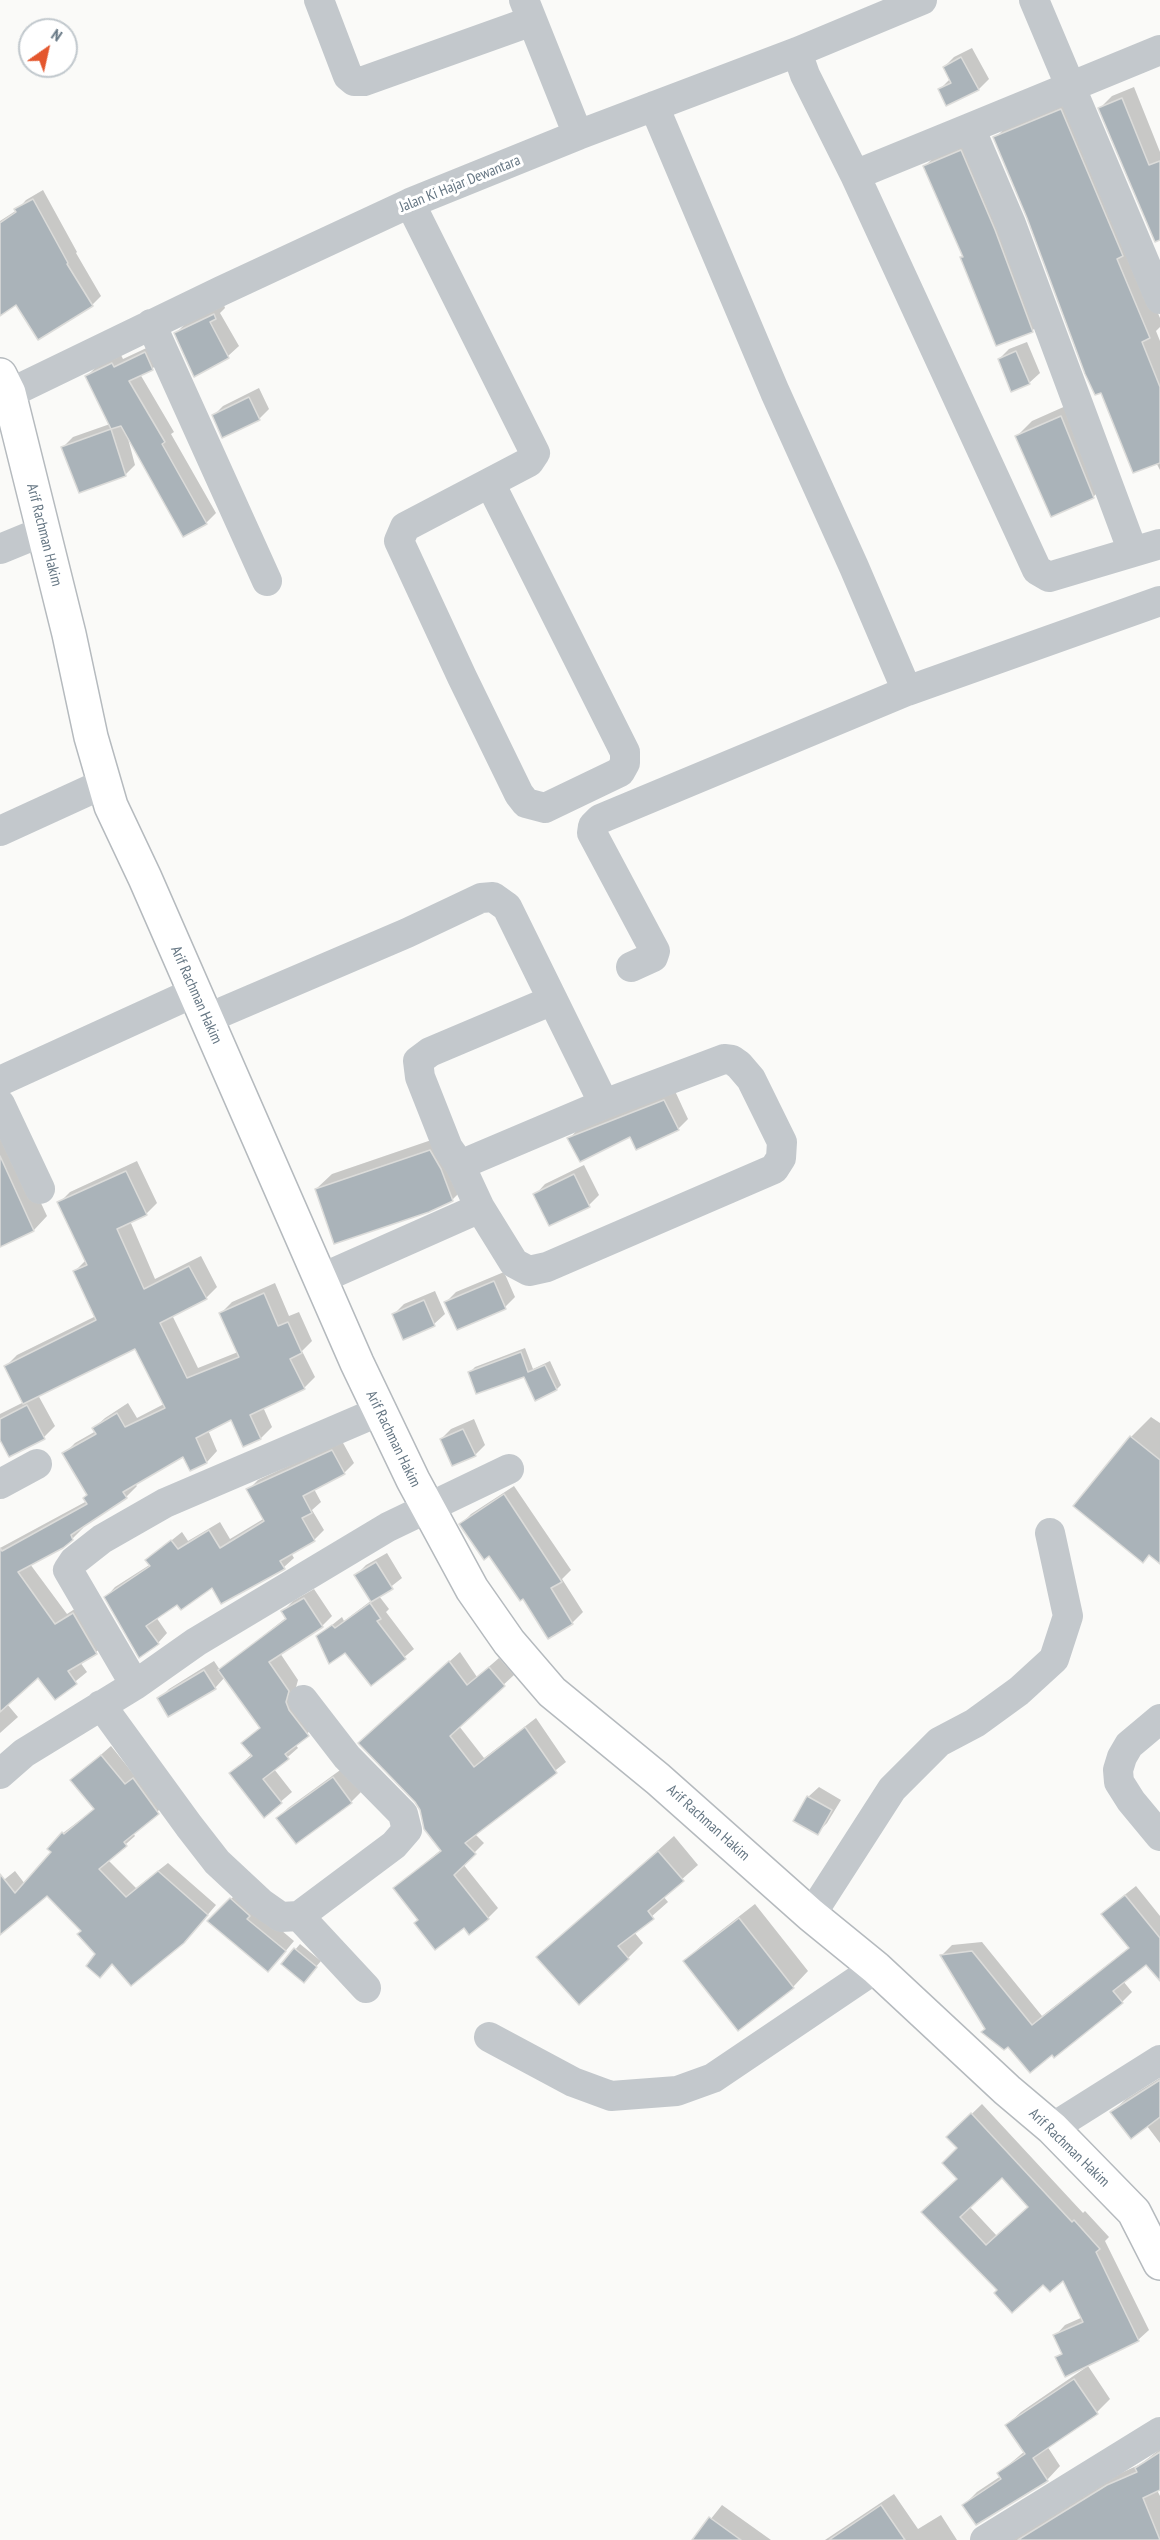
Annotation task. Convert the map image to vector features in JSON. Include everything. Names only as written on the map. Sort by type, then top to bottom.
[{"type":"main road","name":"Arif Rachman Hakim","points":[[3,388],[44,531],[91,738],[111,806],[380,1411],[427,1507],[472,1589],[509,1642],[552,1692],[658,1779],[812,1915],[876,1968],[1007,2090],[1052,2128],[1134,2212],[1160,2263]]},
{"type":"street","points":[[319,0],[348,76],[354,81],[364,81],[528,10],[578,135]]},
{"type":"street","name":"Jalan Ki Hajar Dewantara","points":[[3,388],[152,324],[410,203],[578,135],[797,52],[922,0]]},
{"type":"street","points":[[1034,0],[1160,300]]},
{"type":"street","points":[[855,176],[1070,85],[1160,50]]},
{"type":"street","points":[[797,52],[805,75],[855,176],[1037,570],[1049,577],[1146,548],[970,128]]},
{"type":"street","points":[[654,106],[775,392],[855,567],[907,692]]},
{"type":"street","points":[[410,203],[535,453],[532,460],[405,527],[399,540],[519,794],[526,802],[545,808],[620,772],[625,763],[625,752],[490,483]]},
{"type":"street","points":[[152,324],[267,581]]},
{"type":"street","points":[[0,549],[44,531]]},
{"type":"street","points":[[631,967],[653,957],[655,951],[592,833],[596,822],[907,692],[1160,601]]},
{"type":"street","points":[[0,831],[105,783]]},
{"type":"street","points":[[0,1081],[407,933],[485,897],[493,897],[507,907],[604,1104]]},
{"type":"street","points":[[460,1165],[604,1104],[724,1059],[732,1060],[751,1079],[782,1142],[781,1158],[774,1169],[762,1175],[547,1267],[529,1272],[522,1269],[510,1258],[480,1208],[460,1165],[448,1148],[420,1077],[418,1061],[430,1052],[553,1000]]},
{"type":"street","points":[[0,1104],[40,1189]]},
{"type":"street","points":[[320,1279],[480,1208]]},
{"type":"street","points":[[135,1686],[68,1570],[74,1561],[102,1539],[165,1503],[380,1411]]},
{"type":"street","points":[[0,1484],[37,1464]]},
{"type":"street","points":[[0,1774],[24,1753],[135,1686],[196,1642],[388,1527],[509,1469]]},
{"type":"street","points":[[812,1915],[892,1789],[939,1742],[975,1723],[1019,1691],[1054,1659],[1068,1616],[1050,1533]]},
{"type":"street","points":[[101,1705],[217,1862],[261,1903],[281,1917],[299,1916],[394,1845],[407,1830],[403,1814],[347,1757],[303,1700]]},
{"type":"street","points":[[1160,1719],[1129,1745],[1118,1770],[1119,1782],[1131,1801],[1160,1836]]},
{"type":"street","points":[[299,1916],[366,1988]]},
{"type":"street","points":[[489,2037],[573,2082],[611,2096],[677,2091],[713,2078],[876,1968]]},
{"type":"street","points":[[1052,2128],[1160,2060]]},
{"type":"street","points":[[985,2540],[1160,2432]]},
{"type":"building","points":[[961,57],[979,90],[946,106],[938,89],[951,83],[943,67]]},
{"type":"building","points":[[1122,98],[1149,165],[1160,161],[1160,240],[1155,242],[1098,108]]},
{"type":"building","points":[[1061,109],[1123,256],[1117,259],[1150,338],[1142,342],[1160,387],[1160,463],[1133,473],[1101,393],[1095,395],[1085,374],[1027,218],[993,137]]},
{"type":"building","points":[[961,150],[995,230],[1033,332],[996,346],[960,257],[963,257],[923,166]]},
{"type":"building","points":[[33,199],[67,264],[93,306],[38,340],[16,305],[0,316],[0,223],[16,212],[14,209]]},
{"type":"building","points":[[214,314],[216,319],[210,322],[229,358],[194,377],[174,333]]},
{"type":"building","points":[[1016,351],[1030,384],[1011,392],[998,359]]},
{"type":"building","points":[[145,352],[153,370],[129,381],[165,442],[162,444],[207,524],[183,537],[121,426],[111,429],[85,376],[112,363],[114,367]]},
{"type":"building","points":[[249,397],[260,420],[222,438],[212,415]]},
{"type":"building","points":[[1061,416],[1094,498],[1051,517],[1015,436]]},
{"type":"building","points":[[111,429],[126,476],[79,493],[61,447]]},
{"type":"building","points":[[664,1100],[679,1130],[636,1150],[630,1137],[580,1162],[567,1138]]},
{"type":"building","points":[[430,1150],[441,1169],[453,1201],[429,1212],[334,1244],[315,1189]]},
{"type":"building","points":[[0,1156],[34,1231],[0,1247]]},
{"type":"building","points":[[126,1171],[147,1215],[117,1229],[144,1289],[189,1266],[207,1299],[160,1323],[187,1378],[239,1357],[219,1313],[264,1293],[278,1326],[288,1322],[302,1353],[290,1359],[305,1389],[250,1415],[261,1439],[243,1447],[231,1420],[196,1438],[207,1463],[190,1471],[183,1457],[123,1492],[127,1498],[71,1535],[73,1540],[63,1548],[18,1572],[55,1624],[73,1613],[97,1654],[68,1671],[77,1684],[55,1700],[38,1678],[0,1712],[0,1548],[2,1551],[87,1504],[83,1498],[87,1495],[62,1453],[96,1434],[92,1428],[117,1413],[125,1427],[165,1408],[135,1349],[23,1404],[4,1366],[96,1320],[73,1271],[87,1265],[57,1202]]},
{"type":"building","points":[[574,1174],[590,1207],[549,1226],[533,1194]]},
{"type":"building","points":[[494,1281],[506,1309],[457,1330],[444,1302]]},
{"type":"building","points":[[424,1300],[435,1326],[403,1340],[392,1314]]},
{"type":"building","points":[[521,1352],[528,1372],[545,1365],[557,1390],[535,1401],[524,1377],[476,1394],[468,1372]]},
{"type":"building","points":[[27,1405],[45,1439],[9,1457],[0,1440],[0,1419]]},
{"type":"building","points":[[463,1429],[476,1456],[452,1466],[440,1439]]},
{"type":"building","points":[[1130,1436],[1160,1460],[1160,1564],[1149,1555],[1143,1563],[1073,1506]]},
{"type":"building","points":[[332,1450],[345,1474],[303,1496],[312,1513],[302,1518],[315,1541],[280,1561],[285,1569],[221,1604],[212,1588],[181,1610],[177,1605],[146,1626],[159,1644],[139,1658],[104,1597],[150,1566],[145,1560],[171,1540],[178,1549],[209,1530],[220,1548],[264,1521],[246,1489]]},
{"type":"building","points":[[504,1494],[562,1582],[551,1588],[573,1624],[548,1639],[523,1599],[520,1601],[489,1556],[484,1560],[459,1524]]},
{"type":"building","points":[[376,1562],[393,1589],[371,1602],[354,1575]]},
{"type":"building","points":[[304,1598],[323,1627],[269,1662],[289,1691],[286,1702],[289,1710],[309,1736],[285,1754],[289,1759],[263,1779],[282,1803],[264,1818],[229,1773],[252,1756],[241,1743],[260,1728],[218,1670],[286,1619],[281,1611]]},
{"type":"building","points":[[370,1603],[381,1619],[377,1621],[406,1659],[371,1686],[345,1653],[329,1664],[316,1636],[332,1625],[335,1628]]},
{"type":"building","points":[[449,1661],[467,1685],[489,1667],[505,1686],[450,1736],[474,1767],[525,1727],[557,1773],[465,1843],[476,1854],[454,1875],[489,1919],[469,1935],[464,1928],[435,1950],[414,1923],[418,1920],[393,1888],[441,1851],[424,1829],[420,1810],[415,1802],[358,1743]]},
{"type":"building","points":[[204,1670],[216,1689],[168,1717],[157,1698]]},
{"type":"building","points":[[101,1755],[125,1784],[133,1778],[159,1814],[124,1842],[127,1846],[99,1869],[126,1897],[158,1871],[208,1915],[184,1943],[131,1986],[112,1964],[100,1978],[86,1966],[95,1954],[77,1934],[81,1931],[47,1896],[0,1935],[0,1874],[15,1893],[51,1852],[47,1849],[62,1832],[64,1834],[94,1809],[70,1780]]},
{"type":"building","points":[[333,1777],[352,1803],[296,1844],[276,1818]]},
{"type":"building","points":[[807,1796],[832,1810],[818,1835],[793,1821]]},
{"type":"building","points":[[658,1851],[684,1881],[648,1911],[654,1919],[618,1946],[629,1959],[579,2005],[536,1957]]},
{"type":"building","points":[[1125,1895],[1160,1938],[1160,1981],[1146,1965],[1113,1991],[1123,2003],[1054,2058],[1052,2055],[1030,2073],[1008,2047],[1004,2050],[981,2032],[985,2029],[940,1955],[972,1951],[1032,2025],[1129,1948],[1101,1914]]},
{"type":"building","points":[[230,1898],[250,1916],[247,1919],[286,1951],[268,1972],[207,1921]]},
{"type":"building","points":[[739,1918],[794,1988],[738,2031],[683,1961]]},
{"type":"building","points":[[294,1948],[317,1967],[304,1983],[281,1964]]},
{"type":"building","points":[[1160,2080],[1160,2117],[1131,2139],[1110,2112]]},
{"type":"building","points":[[971,2113],[1072,2222],[1074,2220],[1100,2249],[1096,2252],[1139,2341],[1065,2377],[1055,2357],[1062,2354],[1053,2335],[1083,2322],[1063,2281],[1050,2292],[1043,2285],[1012,2313],[994,2293],[997,2290],[921,2212],[957,2179],[942,2163],[957,2148],[946,2137]],"holes":[[[1002,2178],[1028,2207],[986,2245],[960,2217]]]},
{"type":"building","points":[[1074,2379],[1098,2414],[1033,2458],[1048,2481],[976,2525],[962,2505],[1001,2479],[997,2473],[1025,2454],[1005,2425]]},
{"type":"building","points":[[1160,2452],[1160,2490],[1143,2498],[1160,2540],[1018,2540],[1107,2485],[1137,2472],[1135,2468]]},
{"type":"building","points":[[881,2505],[905,2540],[829,2540]]},
{"type":"building","points":[[709,2517],[741,2540],[692,2540]]}]
